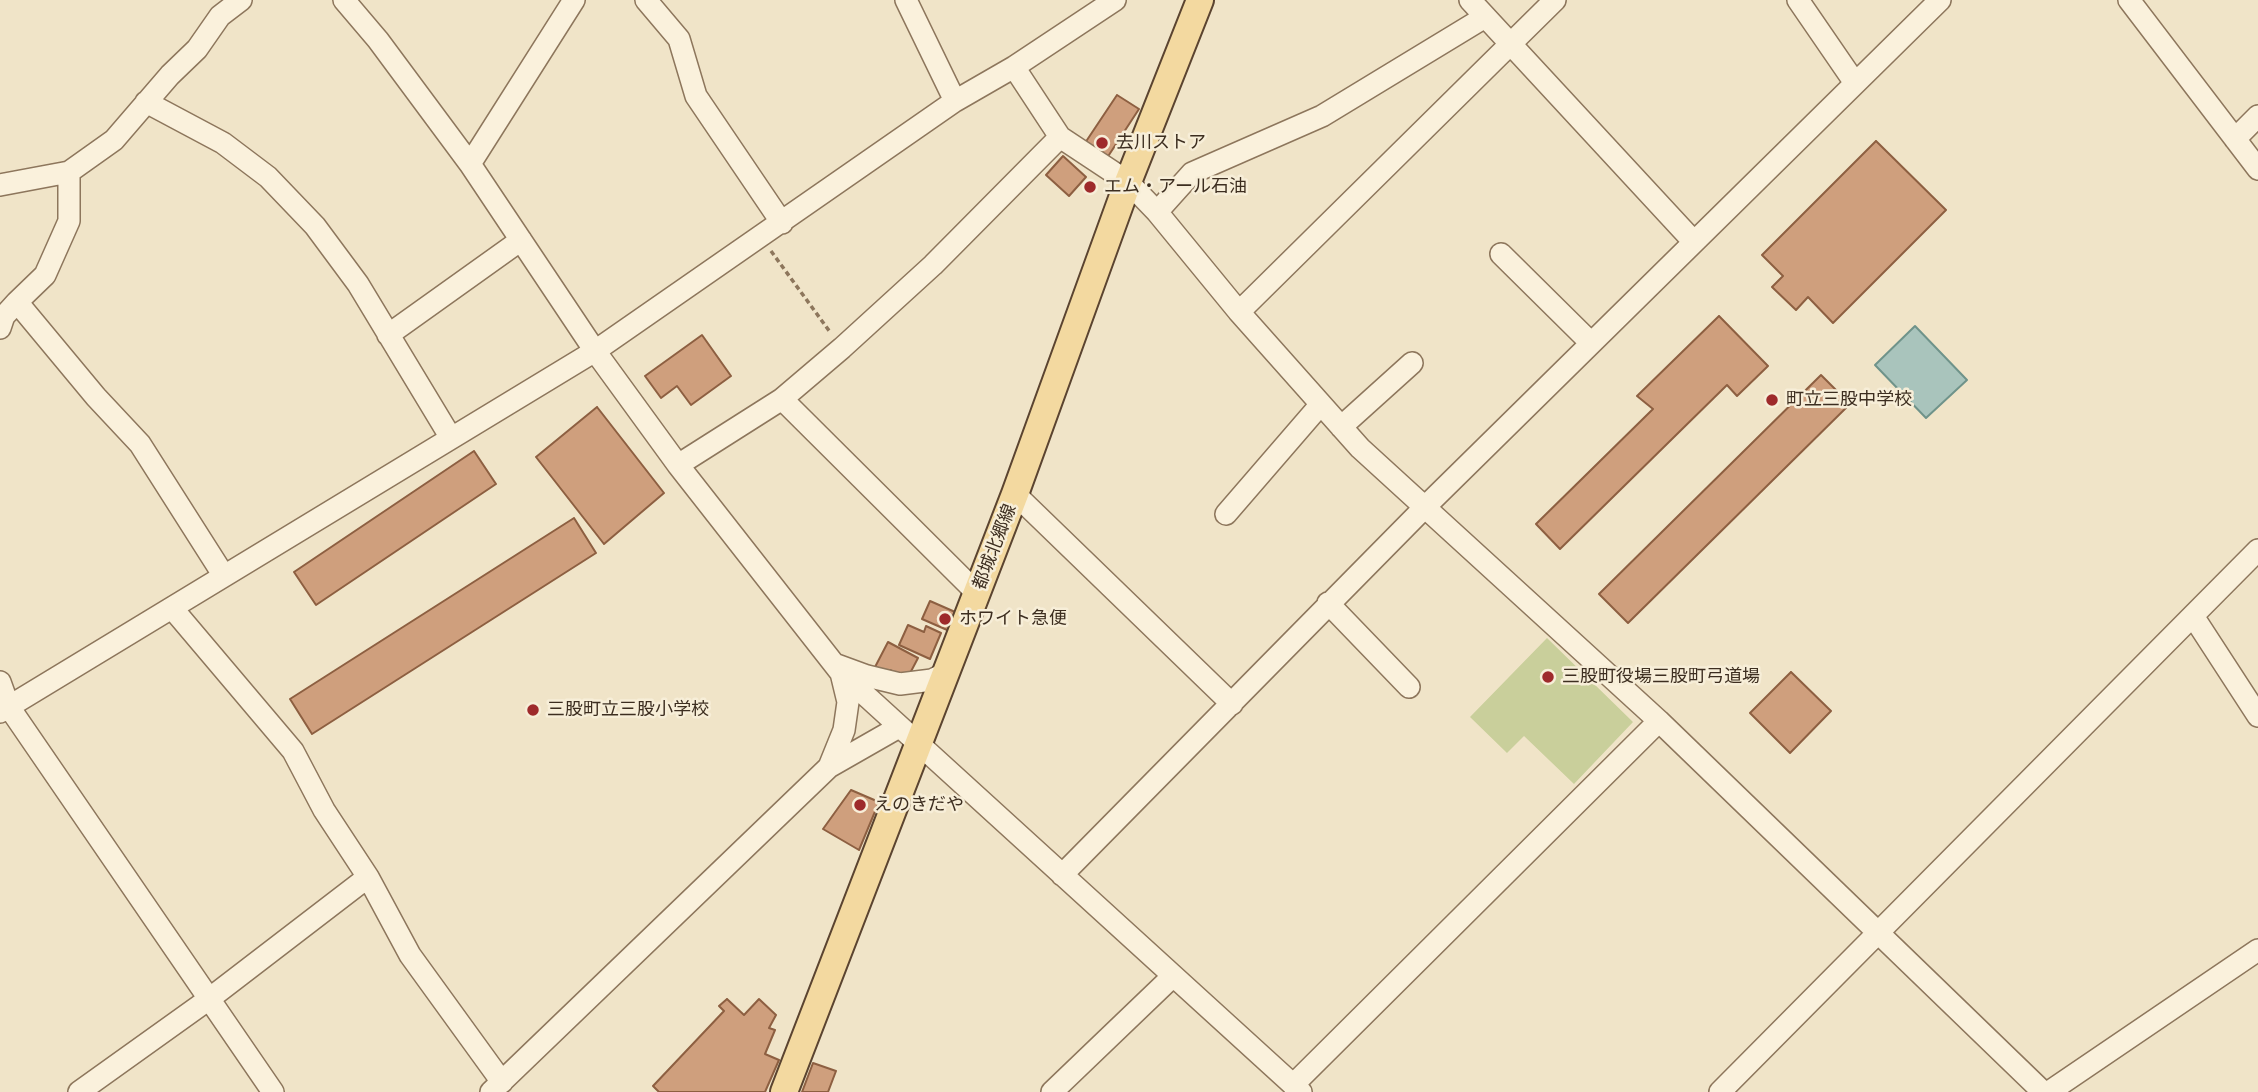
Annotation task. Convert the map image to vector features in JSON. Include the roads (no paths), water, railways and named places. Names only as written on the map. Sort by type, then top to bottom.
[{"type":"main road","name":"都城北郷線","points":[[784,1092],[1015,494],[1128,182],[1200,0]]},
{"type":"street","points":[[0,185],[69,172],[114,140],[197,49],[220,16],[241,0]]},
{"type":"street","points":[[344,0],[378,40],[470,164],[595,351],[678,465],[836,668],[1297,1088],[1659,722]]},
{"type":"street","points":[[470,164],[574,0]]},
{"type":"street","points":[[646,0],[680,39],[696,96],[782,223]]},
{"type":"street","points":[[906,0],[955,101]]},
{"type":"street","points":[[4,710],[595,351],[955,101],[1014,67],[1115,0]]},
{"type":"street","points":[[1470,0],[1694,242]]},
{"type":"street","points":[[1239,312],[1555,0]]},
{"type":"street","points":[[1798,0],[1855,83]]},
{"type":"street","points":[[1062,875],[1424,507],[1940,0]]},
{"type":"street","points":[[2129,0],[2258,169]]},
{"type":"street","points":[[1157,212],[1192,173],[1322,116],[1485,16]]},
{"type":"street","points":[[1014,67],[1060,137],[1128,182],[1157,212],[1239,312],[1360,448],[1659,722],[2043,1092]]},
{"type":"street","points":[[146,102],[223,143],[268,177],[315,226],[358,284],[451,438]]},
{"type":"street","points":[[2235,139],[2258,116]]},
{"type":"street","points":[[678,465],[782,399],[842,348],[943,256],[1060,137]]},
{"type":"street","points":[[0,328],[4,317],[45,275],[69,221],[69,172]]},
{"type":"street","points":[[388,335],[521,240]]},
{"type":"street","points":[[1501,254],[1591,343]]},
{"type":"street","points":[[17,302],[96,397],[140,444],[224,576]]},
{"type":"street","points":[[1341,427],[1412,363]]},
{"type":"street","points":[[782,399],[977,593]]},
{"type":"street","points":[[1226,514],[1321,404]]},
{"type":"street","points":[[1015,494],[1233,704]]},
{"type":"street","points":[[1720,1092],[2258,550]]},
{"type":"street","points":[[1328,603],[1409,687]]},
{"type":"street","points":[[172,608],[293,751],[324,810],[368,877],[410,955],[497,1087],[829,767],[899,727]]},
{"type":"street","points":[[2193,615],[2258,716]]},
{"type":"street","points":[[836,668],[900,684],[932,680],[946,673]]},
{"type":"street","points":[[829,767],[844,730],[848,702],[836,668]]},
{"type":"street","points":[[0,682],[4,710],[273,1092]]},
{"type":"street","points":[[79,1092],[209,999],[368,877]]},
{"type":"street","points":[[2049,1092],[2258,950]]},
{"type":"street","points":[[1052,1092],[1172,976]]},
{"type":"water","points":[[1915,326],[1967,380],[1926,418],[1875,365]]},
{"type":"place","name":"去川ストア","points":[[1102,143]]},
{"type":"place","name":"エム・アール石油","points":[[1090,187]]},
{"type":"place","name":"町立三股中学校","points":[[1772,400]]},
{"type":"place","name":"ホワイト急便","points":[[945,619]]},
{"type":"place","name":"三股町役場三股町弓道場","points":[[1548,677]]},
{"type":"place","name":"三股町立三股小学校","points":[[533,710]]},
{"type":"place","name":"えのきだや","points":[[860,805]]}]
